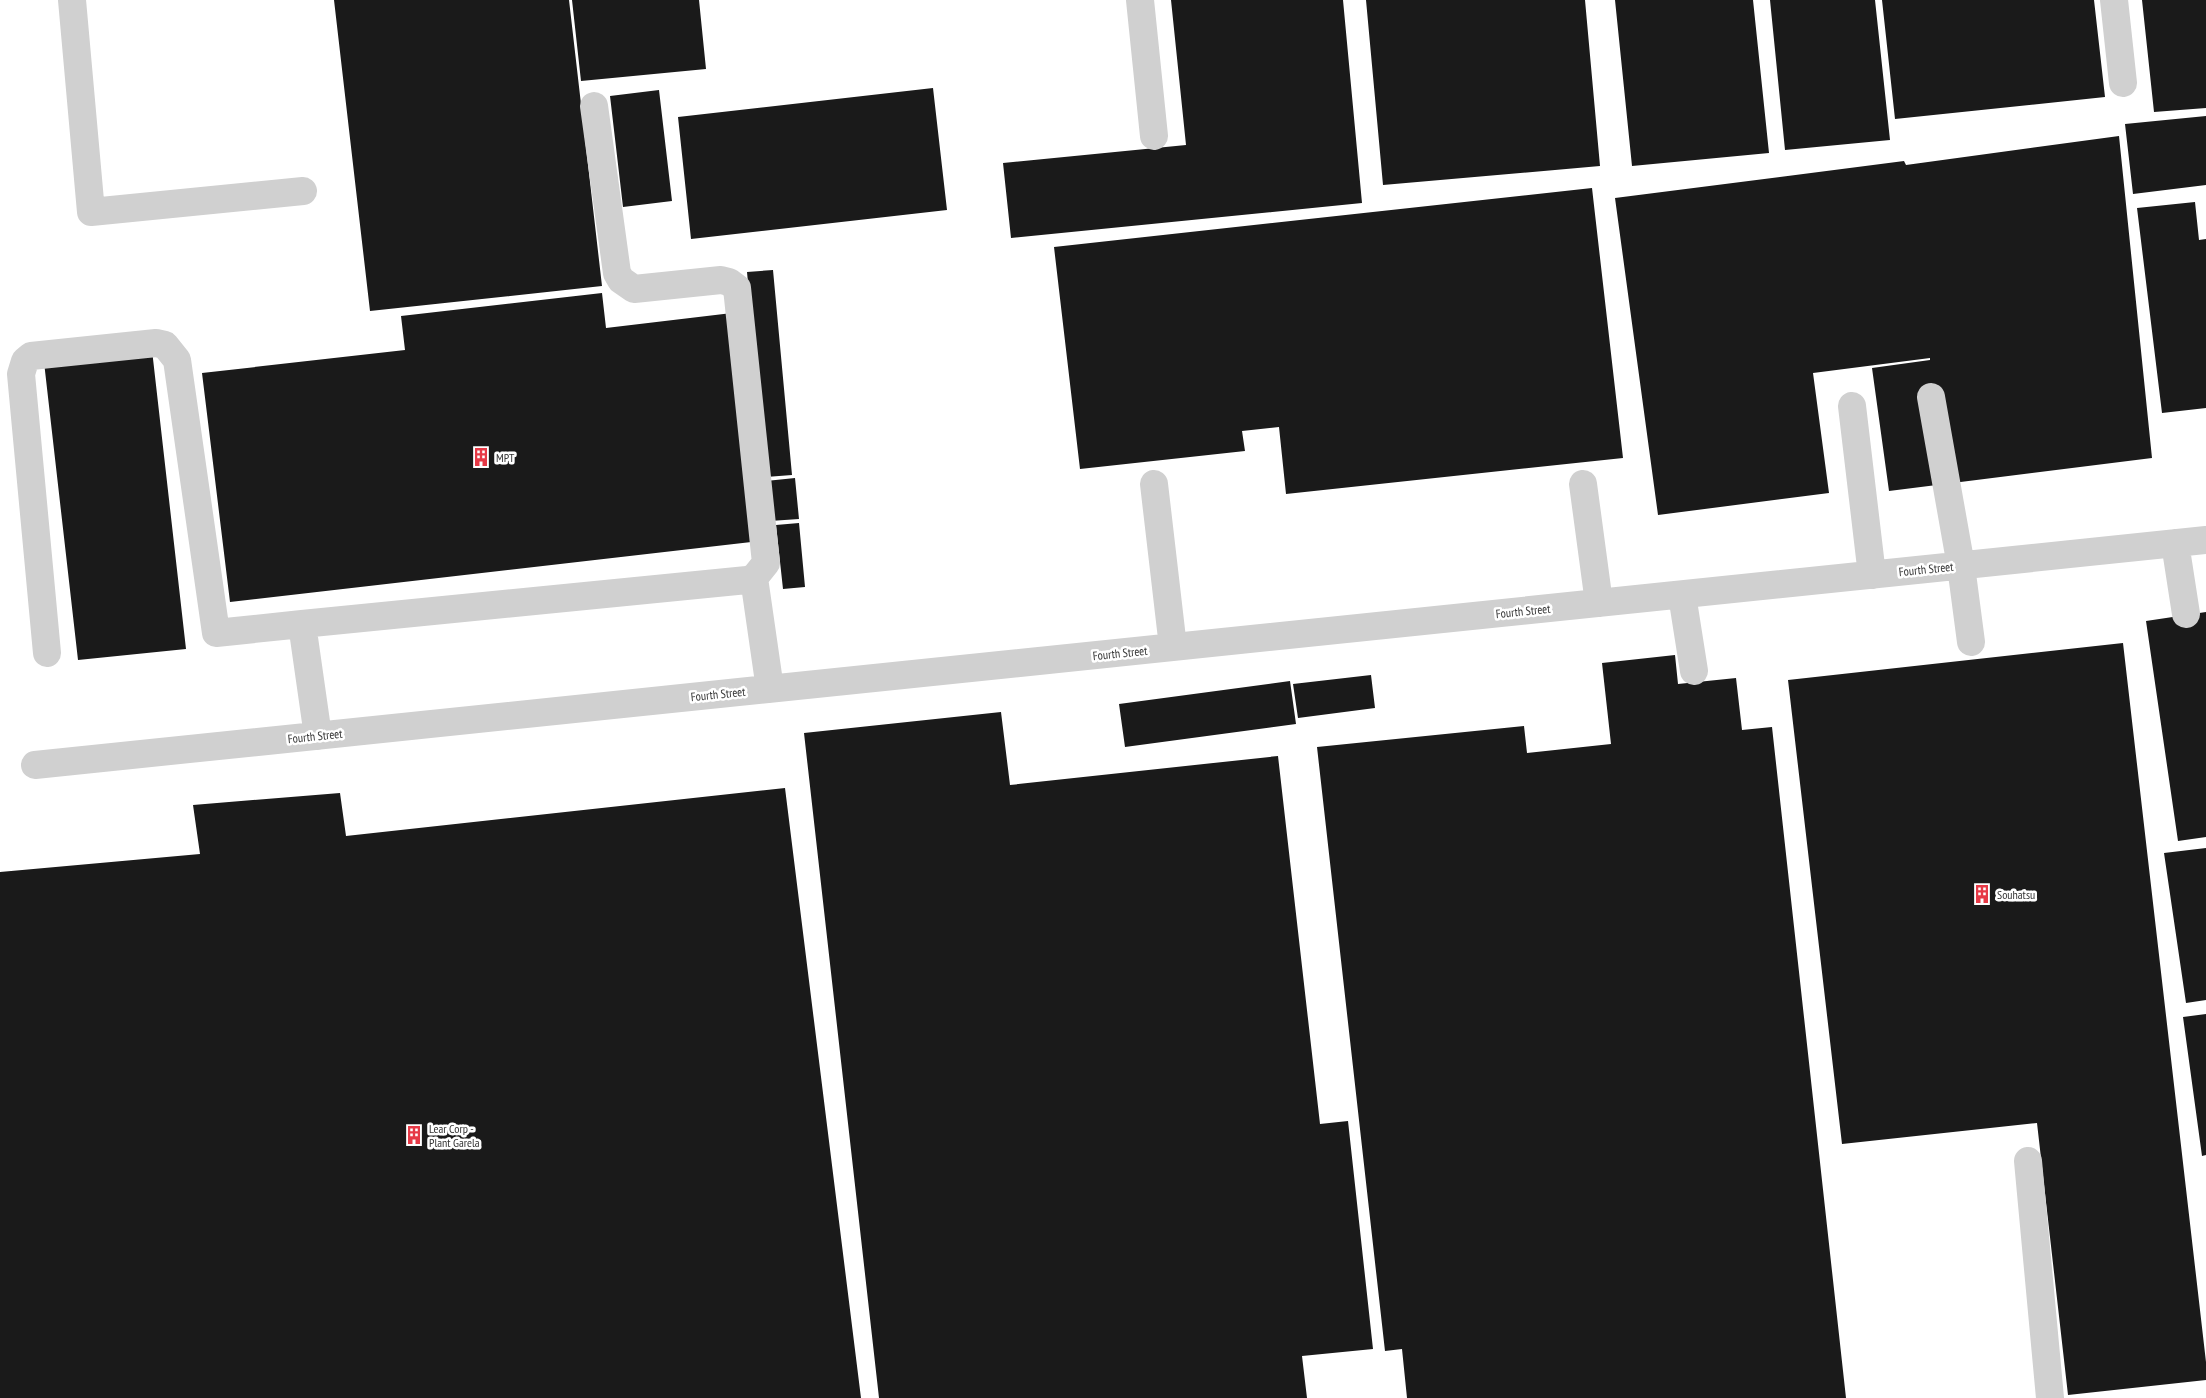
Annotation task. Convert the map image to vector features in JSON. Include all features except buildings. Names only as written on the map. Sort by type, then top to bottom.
[{"type":"street","points":[[72,0],[92,212],[303,191]]},
{"type":"street","points":[[1140,0],[1154,136]]},
{"type":"street","points":[[2114,0],[2123,83]]},
{"type":"street","points":[[47,653],[21,374],[26,361],[31,356],[156,343],[165,346],[177,360],[216,633],[754,578],[766,563],[737,288],[729,282],[721,280],[634,289],[621,280],[617,272],[594,106]]},
{"type":"street","points":[[1931,397],[1961,566],[1971,642]]},
{"type":"street","points":[[1852,406],[1872,575]]},
{"type":"street","points":[[1154,484],[1173,647]]},
{"type":"street","points":[[1583,484],[1599,603]]},
{"type":"street","name":"Fourth Street","points":[[35,765],[2206,540]]},
{"type":"street","points":[[2175,543],[2186,614]]},
{"type":"street","points":[[754,578],[770,689]]},
{"type":"street","points":[[1682,595],[1694,671]]},
{"type":"street","points":[[302,624],[318,736]]},
{"type":"street","points":[[2028,1161],[2050,1398]]},
{"type":"place","name":"MPT","points":[[481,457]]},
{"type":"place","name":"Souhatsu","points":[[1982,894]]},
{"type":"place","name":"Lear Corp - Plant Garela","points":[[414,1135]]}]
